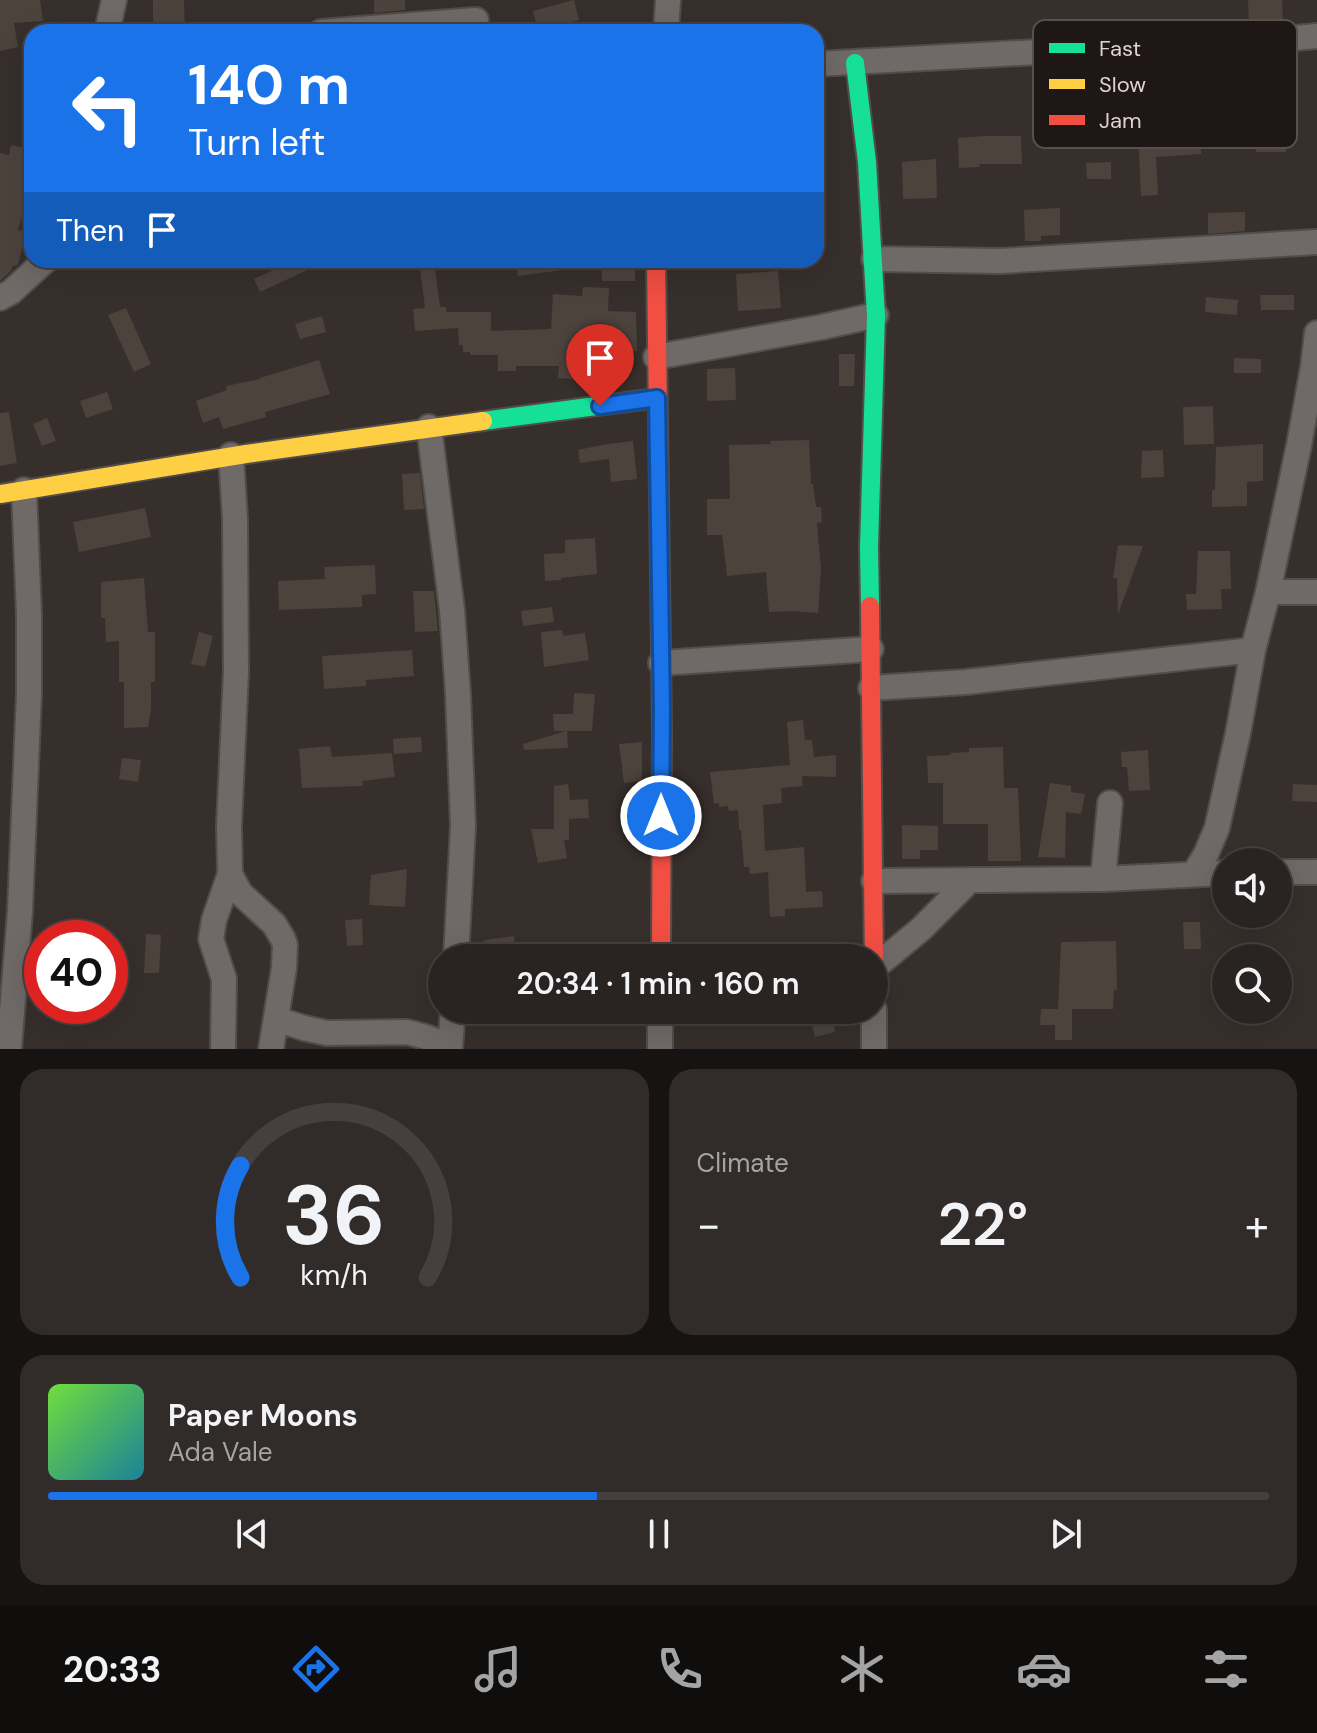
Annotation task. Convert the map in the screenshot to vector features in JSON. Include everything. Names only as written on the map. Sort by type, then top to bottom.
[{"type":"street","points":[[109,24],[114,0]]},
{"type":"street","points":[[666,24],[668,0]]},
{"type":"street","points":[[404,24],[476,17]]},
{"type":"street","points":[[1297,38],[1317,36]]},
{"type":"street","points":[[824,64],[1033,52]]},
{"type":"street","points":[[855,63],[867,162],[876,315],[869,547],[874,944]]},
{"type":"street","points":[[874,259],[1000,261],[1317,242]]},
{"type":"street","points":[[0,298],[37,268]]},
{"type":"street","points":[[656,268],[661,944]]},
{"type":"street","points":[[656,357],[876,315]]},
{"type":"street","points":[[1194,874],[1217,828],[1299,445],[1317,333]]},
{"type":"street","points":[[9,1049],[20,911],[29,615],[12,492],[231,455],[657,398]]},
{"type":"street","points":[[429,427],[451,597],[458,694],[463,826],[457,944]]},
{"type":"street","points":[[223,1049],[224,979],[211,939],[214,920],[230,874],[229,826],[236,672],[235,519],[231,455]]},
{"type":"street","points":[[1268,592],[1317,592]]},
{"type":"street","points":[[661,663],[871,649]]},
{"type":"street","points":[[871,688],[966,682],[1253,650]]},
{"type":"street","points":[[1103,879],[1110,803]]},
{"type":"street","points":[[1217,828],[1224,848]]},
{"type":"street","points":[[1292,872],[1317,872]]},
{"type":"street","points":[[874,881],[1103,879],[1212,873]]},
{"type":"street","points":[[230,874],[240,893],[274,924],[285,945],[271,1049]]},
{"type":"street","points":[[888,956],[921,929],[970,880]]},
{"type":"street","points":[[276,1019],[327,1033],[407,1032],[450,1048],[452,1024]]},
{"type":"street","points":[[660,1024],[660,1049]]},
{"type":"street","points":[[874,1024],[874,1049]]},
{"type":"building","points":[[0,0],[40,0],[43,21],[14,23],[18,47],[0,51]]},
{"type":"building","points":[[153,0],[184,0],[185,24],[153,24]]},
{"type":"building","points":[[374,0],[405,0],[405,10],[374,13]]},
{"type":"building","points":[[574,0],[579,20],[564,24],[536,24],[533,11]]},
{"type":"building","points":[[1248,0],[1282,0],[1283,20],[1249,20]]},
{"type":"building","points":[[1021,136],[1022,164],[979,164],[980,167],[959,168],[958,138]]},
{"type":"building","points":[[11,145],[24,148],[24,209],[18,230],[24,232],[24,249],[18,265],[13,266],[0,281],[0,153],[9,155]]},
{"type":"building","points":[[1139,148],[1201,148],[1201,154],[1156,157],[1158,195],[1141,196]]},
{"type":"building","points":[[1256,148],[1286,148],[1286,152],[1256,152]]},
{"type":"building","points":[[936,159],[937,198],[903,199],[902,162]]},
{"type":"building","points":[[1111,162],[1111,179],[1087,179],[1086,163]]},
{"type":"building","points":[[1060,208],[1060,235],[1041,236],[1041,241],[1025,241],[1024,210]]},
{"type":"building","points":[[1245,212],[1245,231],[1208,234],[1208,213]]},
{"type":"building","points":[[278,268],[312,268],[260,292],[254,279]]},
{"type":"building","points":[[420,268],[435,268],[440,307],[446,307],[446,312],[491,312],[491,331],[551,329],[553,294],[582,296],[583,287],[609,288],[608,311],[636,312],[637,351],[613,350],[613,356],[576,357],[574,379],[558,378],[559,366],[516,366],[516,371],[498,371],[498,355],[463,352],[463,345],[459,345],[458,328],[415,331],[413,309],[425,308]]},
{"type":"building","points":[[517,268],[563,268],[563,270],[518,276]]},
{"type":"building","points":[[601,268],[635,268],[635,281],[602,281]]},
{"type":"building","points":[[778,271],[781,308],[738,311],[736,274]]},
{"type":"building","points":[[1260,295],[1294,295],[1294,310],[1261,310]]},
{"type":"building","points":[[1206,297],[1238,300],[1237,315],[1205,312]]},
{"type":"building","points":[[126,308],[151,364],[134,372],[108,315]]},
{"type":"building","points":[[322,316],[326,332],[300,339],[295,324]]},
{"type":"building","points":[[839,354],[855,354],[854,386],[839,386]]},
{"type":"building","points":[[1234,358],[1261,359],[1261,373],[1234,373]]},
{"type":"building","points":[[319,360],[330,394],[265,412],[266,417],[223,429],[219,417],[203,423],[196,401],[227,390],[226,386],[260,379]]},
{"type":"building","points":[[735,368],[736,400],[707,401],[707,369]]},
{"type":"building","points":[[107,392],[113,409],[86,418],[80,401]]},
{"type":"building","points":[[1213,406],[1214,444],[1184,445],[1183,407]]},
{"type":"building","points":[[9,412],[17,463],[0,466],[0,413]]},
{"type":"building","points":[[47,418],[56,441],[42,446],[33,424]]},
{"type":"building","points":[[809,440],[811,484],[816,507],[821,507],[822,522],[817,523],[821,569],[818,613],[769,612],[766,572],[727,576],[722,535],[707,535],[707,499],[730,499],[729,445]]},
{"type":"building","points":[[633,441],[637,479],[611,482],[609,459],[580,463],[578,450]]},
{"type":"building","points":[[1263,444],[1263,481],[1247,482],[1247,506],[1212,507],[1216,447]]},
{"type":"building","points":[[1163,450],[1164,477],[1141,478],[1142,451]]},
{"type":"building","points":[[420,473],[424,509],[404,510],[402,474]]},
{"type":"building","points":[[145,508],[151,537],[79,552],[73,522]]},
{"type":"building","points":[[595,538],[597,574],[545,581],[544,554],[565,553],[565,540]]},
{"type":"building","points":[[1118,545],[1143,546],[1118,614],[1117,578],[1113,578]]},
{"type":"building","points":[[1198,551],[1230,551],[1231,589],[1221,589],[1222,609],[1187,610],[1186,594],[1196,594]]},
{"type":"building","points":[[375,565],[376,594],[362,595],[362,607],[279,610],[278,581],[325,579],[324,567]]},
{"type":"building","points":[[144,578],[148,632],[155,632],[155,682],[151,682],[148,727],[124,728],[124,682],[119,682],[119,641],[106,642],[105,618],[101,618],[101,582]]},
{"type":"building","points":[[413,591],[434,591],[438,631],[415,632]]},
{"type":"building","points":[[552,607],[554,622],[523,626],[521,611]]},
{"type":"building","points":[[562,630],[563,636],[585,633],[589,660],[544,667],[541,632]]},
{"type":"building","points":[[199,632],[213,636],[205,667],[191,664]]},
{"type":"building","points":[[412,650],[414,676],[366,680],[366,686],[324,689],[322,656]]},
{"type":"building","points":[[574,693],[595,694],[592,731],[567,731],[568,748],[524,750],[523,744],[566,731],[554,731],[553,714],[573,714]]},
{"type":"building","points":[[803,720],[805,740],[812,740],[814,757],[836,755],[836,777],[802,776],[803,786],[781,788],[782,803],[763,805],[765,851],[804,847],[806,892],[822,891],[823,907],[785,909],[785,916],[770,917],[768,872],[750,874],[749,867],[744,867],[738,810],[729,811],[728,806],[714,804],[710,772],[790,765],[787,722]]},
{"type":"building","points":[[421,737],[422,752],[394,754],[393,739]]},
{"type":"building","points":[[642,742],[642,781],[624,783],[619,744]]},
{"type":"building","points":[[330,746],[332,757],[392,753],[395,777],[362,781],[363,786],[302,788],[299,749]]},
{"type":"building","points":[[1003,747],[1004,788],[1018,788],[1021,861],[988,861],[988,824],[943,824],[943,783],[928,783],[927,756],[969,752],[969,748]]},
{"type":"building","points":[[1148,750],[1150,790],[1129,791],[1127,767],[1122,767],[1121,752]]},
{"type":"building","points":[[122,758],[141,760],[138,782],[119,779]]},
{"type":"building","points":[[1050,783],[1071,786],[1071,792],[1085,794],[1081,814],[1066,812],[1065,858],[1038,857]]},
{"type":"building","points":[[568,784],[570,800],[588,799],[589,818],[569,819],[569,840],[564,840],[567,858],[538,863],[531,829],[554,829],[554,786]]},
{"type":"building","points":[[1293,784],[1317,785],[1317,802],[1292,801]]},
{"type":"building","points":[[902,825],[938,826],[938,850],[920,850],[920,859],[902,859]]},
{"type":"building","points":[[407,869],[405,907],[369,905],[371,875]]},
{"type":"building","points":[[362,919],[363,945],[347,946],[345,920]]},
{"type":"building","points":[[1183,922],[1200,922],[1201,949],[1184,949]]},
{"type":"building","points":[[146,934],[161,935],[159,973],[144,973]]},
{"type":"building","points":[[514,936],[515,944],[484,944],[484,940]]},
{"type":"building","points":[[1116,941],[1117,990],[1114,990],[1113,1009],[1072,1009],[1072,1040],[1055,1040],[1055,1025],[1040,1025],[1041,1009],[1058,1009],[1061,942]]},
{"type":"building","points":[[812,1024],[834,1024],[835,1032],[815,1037]]},
{"type":"traffic: fast","points":[[855,63],[867,162],[876,315],[870,606]]},
{"type":"traffic: fast","points":[[483,421],[657,398]]},
{"type":"traffic: slow","points":[[0,494],[246,454],[483,421]]},
{"type":"traffic: jam","points":[[656,268],[662,731],[661,944]]},
{"type":"traffic: jam","points":[[870,606],[874,944]]},
{"type":"route","points":[[600,406],[657,398],[661,816]]}]
